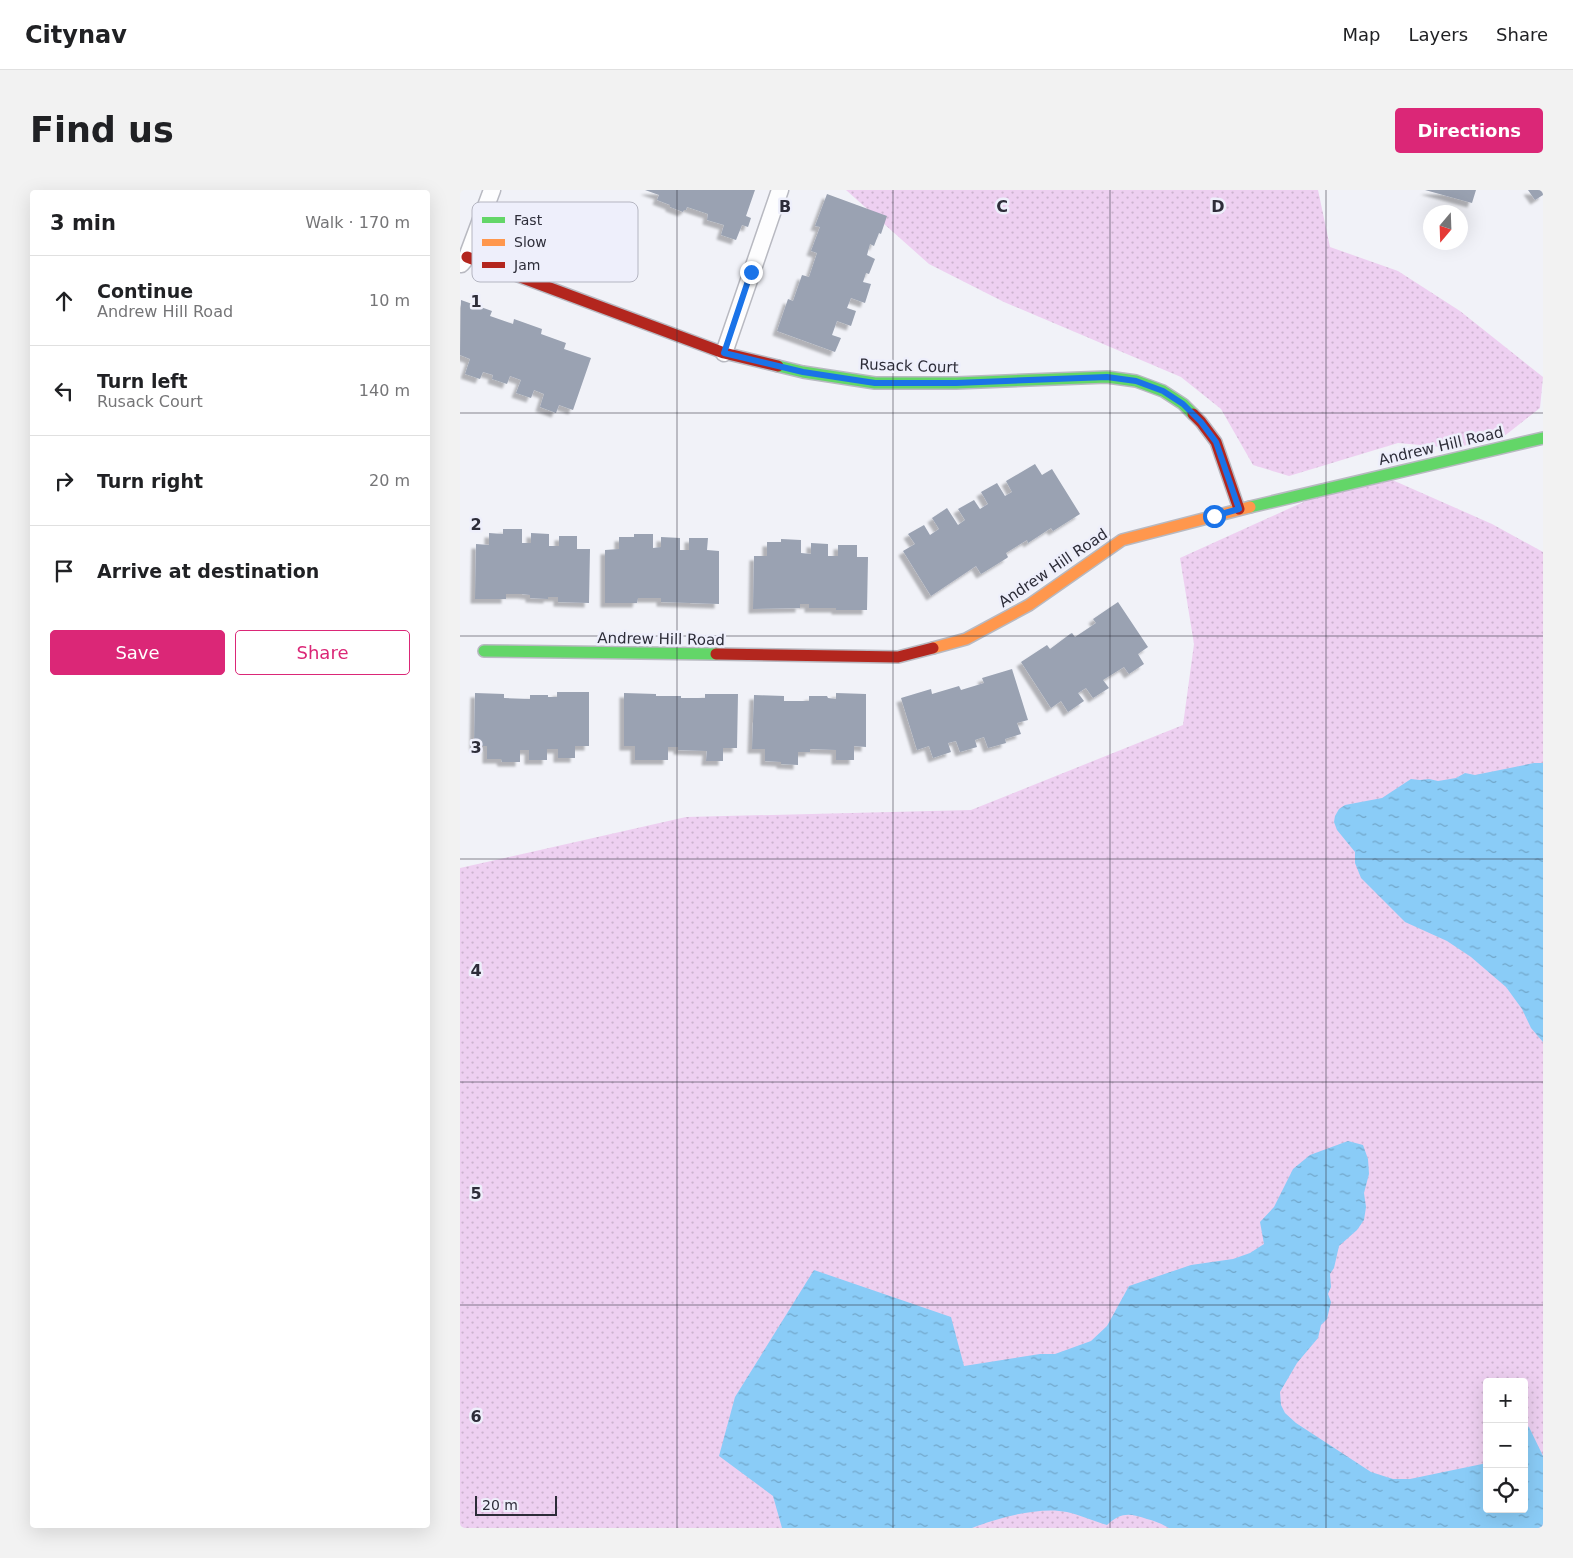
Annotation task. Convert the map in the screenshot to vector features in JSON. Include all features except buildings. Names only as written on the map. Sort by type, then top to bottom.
[{"type":"street","name":"Rusack Court","points":[[523,282],[724,353],[803,372],[875,383],[956,383],[1107,377],[1136,381],[1163,391],[1183,404],[1201,422],[1216,442],[1239,509]]},
{"type":"street","name":"Andrew Hill Road","points":[[484,651],[898,657],[966,638],[990,626],[1030,605],[1122,540],[1239,509],[1543,438]]},
{"type":"lane","points":[[487,202],[492,190]]},
{"type":"lane","points":[[724,353],[780,190]]},
{"type":"lane","points":[[463,261],[472,239]]},
{"type":"shaded area","points":[[846,190],[1318,190],[1330,247],[1398,271],[1460,311],[1543,377],[1540,408],[1503,437],[1454,448],[1398,443],[1289,476],[1253,465],[1221,409],[1181,377],[1004,302],[929,264]]},
{"type":"shaded area","points":[[1372,471],[1492,524],[1543,552],[1543,1528],[460,1528],[460,868],[686,817],[971,810],[1183,725],[1194,644],[1180,558]]},
{"type":"water","points":[[1534,763],[1543,763],[1543,1042],[1531,1028],[1522,1009],[1506,987],[1471,957],[1447,941],[1405,922],[1361,878],[1355,863],[1355,852],[1337,830],[1334,822],[1339,809],[1345,805],[1382,798],[1411,779],[1438,781],[1456,778],[1465,773],[1475,775]]},
{"type":"water","points":[[1348,1141],[1363,1145],[1368,1159],[1369,1174],[1364,1193],[1366,1207],[1364,1220],[1357,1230],[1339,1246],[1334,1268],[1330,1274],[1331,1287],[1328,1294],[1331,1302],[1327,1319],[1321,1325],[1318,1338],[1297,1363],[1280,1392],[1281,1405],[1285,1413],[1296,1423],[1371,1472],[1393,1479],[1410,1479],[1483,1464],[1483,1513],[1528,1513],[1529,1427],[1543,1456],[1543,1528],[1169,1528],[1131,1515],[1121,1516],[1107,1525],[1072,1513],[1044,1511],[1019,1514],[972,1528],[782,1528],[773,1496],[719,1456],[735,1397],[814,1270],[951,1317],[964,1366],[1040,1354],[1055,1354],[1091,1341],[1107,1326],[1129,1286],[1191,1265],[1233,1259],[1250,1253],[1264,1244],[1260,1222],[1274,1207],[1293,1169],[1310,1155]]},
{"type":"traffic: fast","points":[[778,366],[803,372],[875,383],[956,383],[1107,377],[1136,381],[1163,391],[1183,404],[1193,414]]},
{"type":"traffic: fast","points":[[1250,507],[1543,438]]},
{"type":"traffic: fast","points":[[484,651],[716,654]]},
{"type":"traffic: slow","points":[[933,648],[966,639],[1029,605],[1122,540],[1250,507]]},
{"type":"traffic: jam","points":[[467,257],[472,259]]},
{"type":"traffic: jam","points":[[534,282],[724,353],[778,366]]},
{"type":"traffic: jam","points":[[1193,414],[1216,442],[1239,509]]},
{"type":"traffic: jam","points":[[716,654],[898,657],[933,648]]},
{"type":"route","points":[[751,272],[724,353],[803,372],[875,383],[956,383],[1107,377],[1136,381],[1163,391],[1183,404],[1201,422],[1216,442],[1239,509],[1214,516]]}]
